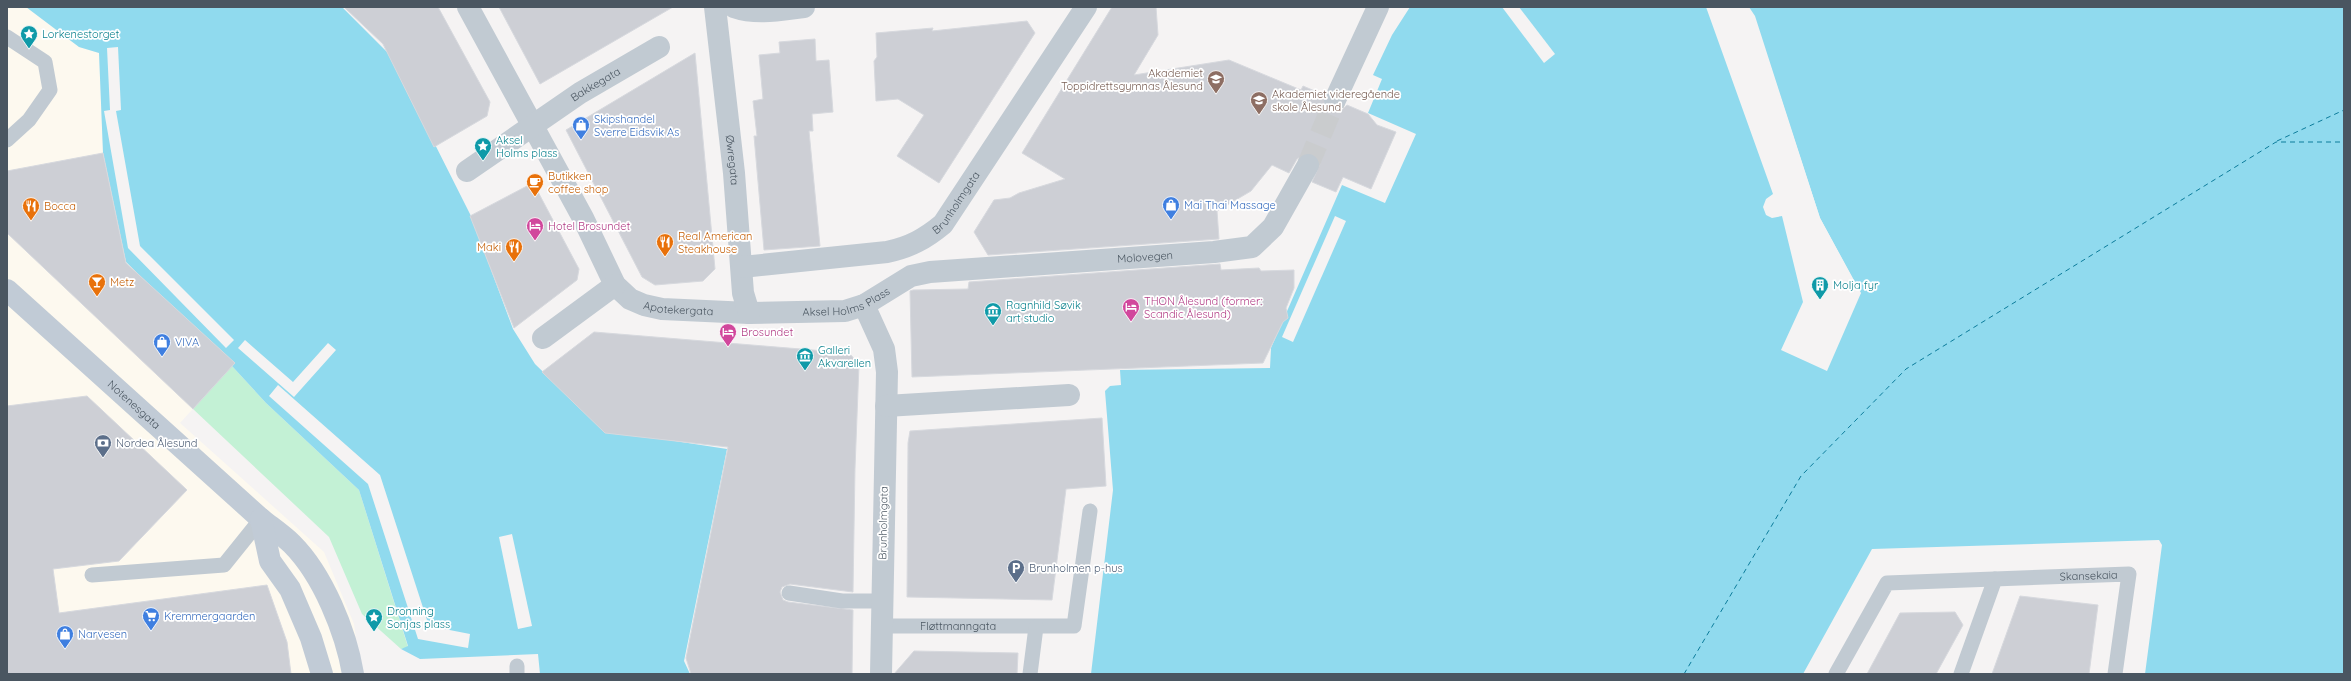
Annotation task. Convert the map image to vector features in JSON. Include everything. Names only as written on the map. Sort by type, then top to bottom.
[{"type":"street","name":"Apotekergata","points":[[468,7],[533,125],[616,285],[630,299],[656,308],[749,313]]},
{"type":"street","name":"Øwregata","points":[[715,7],[742,267],[743,293],[749,313]]},
{"type":"street","points":[[734,7],[746,11],[771,12],[804,7]]},
{"type":"street","name":"Brunholmgata","points":[[742,267],[887,252],[906,248],[925,239],[943,224],[1086,7]]},
{"type":"street","points":[[1335,100],[1378,7]]},
{"type":"street","name":"Bakkegata","points":[[533,125],[580,93],[659,47]]},
{"type":"street","points":[[467,171],[533,125]]},
{"type":"street","name":"Molovegen","points":[[938,271],[1214,252],[1252,247],[1273,227],[1308,165]]},
{"type":"street","name":"Aksel Holms Plass","points":[[749,313],[845,311],[864,305],[911,276],[938,271]]},
{"type":"street","points":[[543,338],[616,285]]},
{"type":"street","name":"Notenesgata","points":[[7,290],[261,519],[293,544],[317,578],[328,598],[344,638],[353,674]]},
{"type":"street","name":"Brunholmgata","points":[[864,305],[884,349],[886,406],[881,674]]},
{"type":"street","points":[[886,406],[1069,395]]},
{"type":"street","points":[[261,519],[270,560],[290,589],[311,638],[322,674]]},
{"type":"lane","points":[[7,37],[45,62],[50,90],[29,120],[7,140]]},
{"type":"lane","name":"Fløttmanngata","points":[[881,626],[1074,626],[1090,511]]},
{"type":"lane","points":[[92,575],[224,565],[261,519]]},
{"type":"lane","name":"Skansekaia","points":[[1836,674],[1887,583],[2129,574],[2115,674]]},
{"type":"lane","points":[[1961,674],[1995,579]]},
{"type":"lane","points":[[789,593],[842,601],[882,601]]},
{"type":"lane","points":[[1030,674],[1036,627]]},
{"type":"shaded area","points":[[7,7],[26,7],[79,47],[99,53],[103,153],[232,366],[180,423],[324,552],[354,624],[361,674],[7,674]]},
{"type":"green space","points":[[232,366],[266,403],[359,490],[408,647],[401,649],[362,614],[329,537],[193,409]]},
{"type":"water","points":[[26,7],[342,7],[390,55],[471,216],[513,329],[535,364],[603,430],[727,449],[684,661],[690,674],[540,674],[538,654],[420,659],[401,649],[408,646],[359,490],[266,403],[232,366],[126,262],[103,153],[99,53],[79,47]]},
{"type":"water","points":[[1410,7],[1706,7],[1773,194],[1766,199],[1763,207],[1766,215],[1772,218],[1782,216],[1803,302],[1781,350],[1827,371],[1861,293],[1820,218],[1755,16],[1749,7],[2344,7],[2344,674],[2145,674],[2162,545],[2159,540],[1872,549],[1803,674],[1091,674],[1113,490],[1105,391],[1110,386],[1121,385],[1120,370],[1270,368],[1271,348],[1342,185],[1385,203],[1416,134],[1368,113],[1382,79],[1373,75],[1392,35]]},
{"type":"pier","points":[[1502,7],[1519,7],[1555,54],[1544,63]]},
{"type":"pier","points":[[1747,7],[1754,16],[1820,218],[1861,294],[1858,292],[1818,219],[1753,17]]},
{"type":"pier","points":[[118,47],[121,110],[116,111],[140,246],[234,340],[226,348],[128,248],[104,111],[110,110],[107,48]]},
{"type":"pier","points":[[1335,216],[1346,221],[1293,342],[1282,337]]},
{"type":"pier","points":[[245,340],[293,382],[328,343],[336,350],[294,397],[238,348]]},
{"type":"pier","points":[[278,385],[380,475],[429,626],[470,634],[468,648],[418,639],[368,484],[269,396]]},
{"type":"pier","points":[[512,534],[532,626],[518,629],[499,537]]},
{"type":"building","points":[[344,7],[438,7],[490,102],[487,116],[434,147],[383,44]]},
{"type":"building","points":[[499,7],[673,7],[540,84]]},
{"type":"building","points":[[1112,7],[1156,7],[1158,35],[1134,75],[1229,60],[1301,90],[1303,86],[1324,95],[1325,107],[1330,111],[1342,110],[1347,105],[1368,114],[1377,125],[1396,132],[1371,189],[1343,177],[1336,192],[1312,182],[1320,164],[1314,154],[1307,153],[1297,159],[1289,173],[1272,165],[1251,191],[1217,211],[1219,239],[988,255],[974,232],[994,200],[1010,198],[1019,193],[1065,179],[1022,153]]},
{"type":"building","points":[[1027,21],[1035,33],[939,183],[897,156],[924,115],[898,99],[876,101],[874,61],[877,57],[876,33],[933,28],[932,31]]},
{"type":"building","points":[[815,39],[816,61],[829,60],[833,112],[812,114],[813,131],[809,131],[820,246],[764,250],[754,136],[757,136],[753,101],[763,99],[759,55],[780,53],[779,42]]},
{"type":"building","points":[[695,53],[715,269],[703,281],[655,285],[642,277],[566,130]]},
{"type":"building","points":[[103,153],[126,263],[235,363],[193,409],[7,233],[7,171]]},
{"type":"building","points":[[527,186],[537,190],[579,269],[577,280],[514,328],[470,216]]},
{"type":"building","points":[[1220,264],[1221,270],[1259,268],[1261,271],[1294,270],[1294,288],[1286,308],[1288,318],[1283,322],[1263,363],[912,377],[910,291],[968,289],[969,282]]},
{"type":"building","points":[[594,332],[849,353],[859,364],[855,468],[853,592],[790,584],[782,587],[780,592],[783,600],[788,602],[853,610],[852,674],[691,674],[686,658],[728,447],[605,433],[542,372]]},
{"type":"building","points":[[87,396],[187,490],[119,561],[53,569],[59,613],[267,585],[287,642],[291,674],[7,674],[7,406]]},
{"type":"building","points":[[1102,418],[1106,486],[1066,489],[1052,600],[907,597],[908,443],[910,431]]},
{"type":"building","points":[[2020,596],[2098,605],[2089,674],[1992,674]]},
{"type":"building","points":[[1955,612],[1963,625],[1936,674],[1867,674],[1900,613]]},
{"type":"building","points":[[914,651],[1018,653],[1017,674],[894,674]]},
{"type":"ferry route","points":[[2277,141],[2344,110]]},
{"type":"ferry route","points":[[1684,674],[1801,476],[1906,369],[2276,142],[2344,142]]},
{"type":"tunnel","points":[[1308,165],[1335,100]]},
{"type":"place","name":"Lorkenestorget","points":[[29,49]]},
{"type":"place","name":"Akademiet Toppidrettsgymnas Ålesund","points":[[1216,94]]},
{"type":"place","name":"Akademiet videregående skole Ålesund","points":[[1259,115]]},
{"type":"place","name":"Skipshandel Sverre Eidsvik As","points":[[581,140]]},
{"type":"place","name":"Aksel Holms plass","points":[[483,161]]},
{"type":"place","name":"Butikken coffee shop","points":[[535,197]]},
{"type":"place","name":"Mai Thai Massage","points":[[1171,220]]},
{"type":"place","name":"Bocca","points":[[31,221]]},
{"type":"place","name":"Hotel Brosundet","points":[[535,241]]},
{"type":"place","name":"Real American Steakhouse","points":[[665,257]]},
{"type":"place","name":"Maki","points":[[514,262]]},
{"type":"place","name":"Metz","points":[[97,297]]},
{"type":"place","name":"Molja fyr","points":[[1820,300]]},
{"type":"place","name":"THON Ålesund (former: Scandic Ålesund)","points":[[1131,322]]},
{"type":"place","name":"Ragnhild Søvik art studio","points":[[993,326]]},
{"type":"place","name":"Brosundet","points":[[728,347]]},
{"type":"place","name":"VIVA","points":[[162,357]]},
{"type":"place","name":"Galleri Akvarellen","points":[[805,371]]},
{"type":"place","name":"Nordea Ålesund","points":[[103,458]]},
{"type":"place","name":"Brunholmen p-hus","points":[[1016,583]]},
{"type":"place","name":"Kremmergaarden","points":[[151,631]]},
{"type":"place","name":"Dronning Sonjas plass","points":[[374,632]]},
{"type":"place","name":"Narvesen","points":[[65,649]]}]
